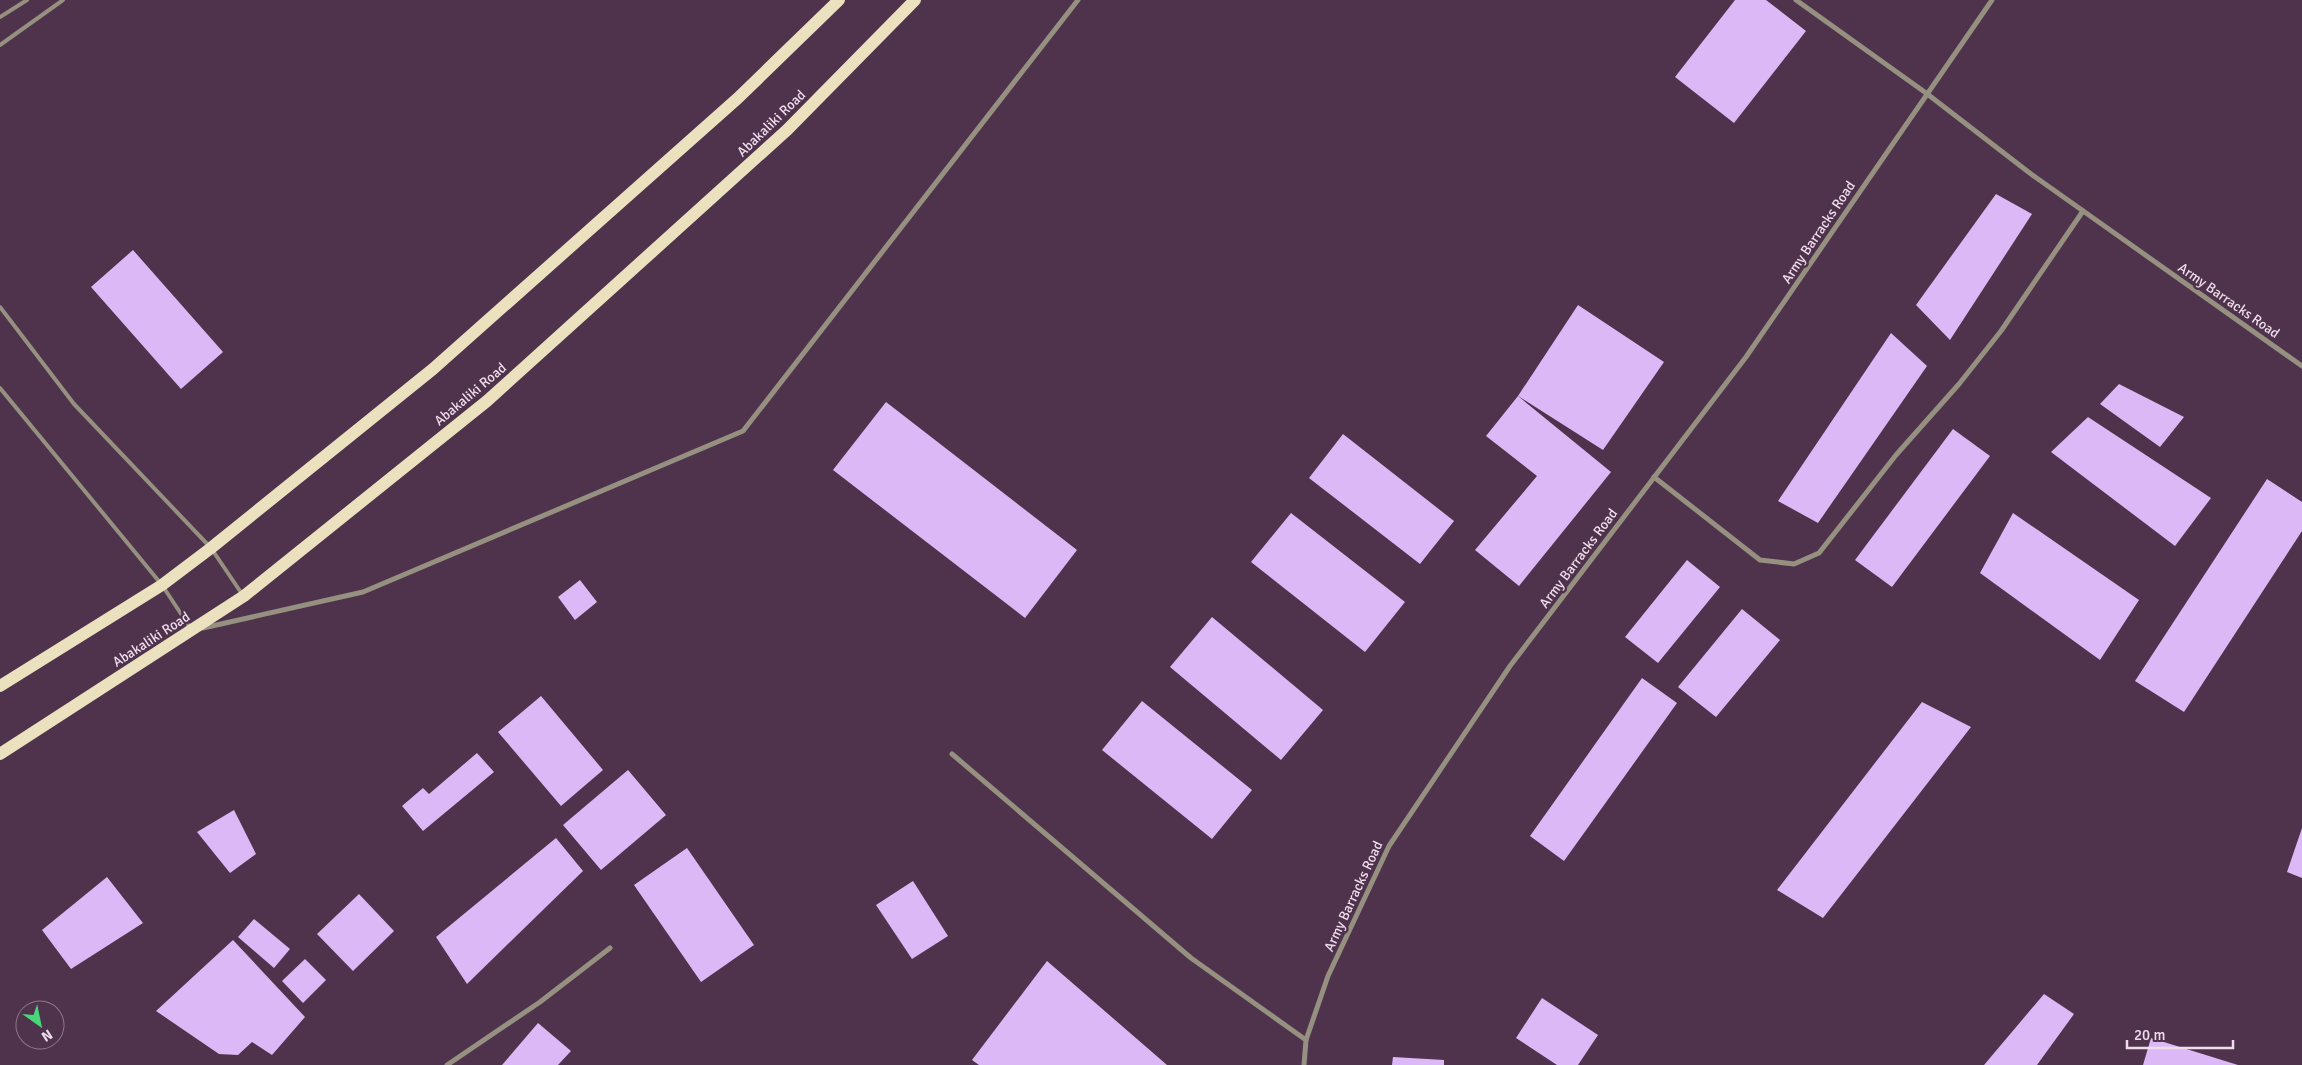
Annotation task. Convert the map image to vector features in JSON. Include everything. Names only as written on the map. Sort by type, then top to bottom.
[{"type":"main road","points":[[0,686],[162,585],[211,548],[433,369],[738,98],[839,0]]},
{"type":"main road","name":"Abakaliki Road","points":[[0,754],[244,596],[487,401],[787,130],[914,0]]},
{"type":"street","points":[[191,630],[363,592],[743,431],[1078,0]]},
{"type":"street","name":"Army Barracks Road","points":[[1796,0],[1926,93],[2030,174],[2302,366]]},
{"type":"street","name":"Army Barracks Road","points":[[1304,1065],[1306,1040],[1328,976],[1389,846],[1510,666],[1746,357],[1926,93],[1992,0]]},
{"type":"street","points":[[1654,477],[1760,560],[1794,564],[1819,553],[1896,455],[1959,384],[2001,331],[2083,211]]},
{"type":"street","points":[[952,754],[1191,958],[1306,1040]]},
{"type":"street","points":[[447,1065],[540,1002],[610,948]]},
{"type":"lane","points":[[0,17],[26,0]]},
{"type":"lane","points":[[0,45],[63,0]]},
{"type":"lane","points":[[0,307],[74,404],[211,548],[244,596]]},
{"type":"lane","points":[[0,388],[162,585],[191,630]]},
{"type":"building","points":[[1735,0],[1766,0],[1806,31],[1734,123],[1675,77]]},
{"type":"building","points":[[1996,194],[2032,214],[1950,340],[1916,305]]},
{"type":"building","points":[[133,250],[223,352],[181,389],[91,287]]},
{"type":"building","points":[[1578,305],[1664,362],[1603,450],[1518,396]]},
{"type":"building","points":[[1891,333],[1927,366],[1818,523],[1778,501]]},
{"type":"building","points":[[2119,384],[2184,417],[2160,447],[2100,404]]},
{"type":"building","points":[[1518,396],[1611,472],[1519,586],[1475,550],[1537,476],[1486,436]]},
{"type":"building","points":[[886,402],[1077,550],[1025,618],[833,470]]},
{"type":"building","points":[[2088,417],[2211,498],[2175,546],[2051,452]]},
{"type":"building","points":[[1953,429],[1990,456],[1892,587],[1855,560]]},
{"type":"building","points":[[1343,434],[1454,521],[1420,564],[1309,478]]},
{"type":"building","points":[[2267,479],[2302,502],[2302,531],[2184,712],[2135,681]]},
{"type":"building","points":[[1291,513],[1405,602],[1365,652],[1251,562]]},
{"type":"building","points":[[2013,513],[2139,600],[2100,660],[1980,573]]},
{"type":"building","points":[[1687,560],[1720,587],[1658,663],[1625,637]]},
{"type":"building","points":[[580,580],[597,602],[575,620],[558,597]]},
{"type":"building","points":[[1742,609],[1780,640],[1716,717],[1678,687]]},
{"type":"building","points":[[1212,617],[1323,710],[1281,760],[1170,667]]},
{"type":"building","points":[[1642,678],[1677,703],[1564,861],[1530,836]]},
{"type":"building","points":[[541,696],[603,770],[561,806],[498,732]]},
{"type":"building","points":[[1142,701],[1252,790],[1212,839],[1102,750]]},
{"type":"building","points":[[1922,702],[1971,727],[1823,918],[1777,890]]},
{"type":"building","points":[[477,753],[494,772],[423,831],[402,806],[423,788],[429,794]]},
{"type":"building","points":[[628,770],[666,815],[601,870],[563,825]]},
{"type":"building","points":[[234,810],[256,854],[230,873],[197,832]]},
{"type":"building","points":[[2302,828],[2302,878],[2287,872]]},
{"type":"building","points":[[556,838],[583,871],[467,984],[436,937]]},
{"type":"building","points":[[687,848],[754,945],[701,982],[634,885]]},
{"type":"building","points":[[107,877],[143,923],[71,969],[42,930]]},
{"type":"building","points":[[913,881],[948,936],[912,959],[876,905]]},
{"type":"building","points":[[359,894],[394,931],[353,971],[317,934]]},
{"type":"building","points":[[254,919],[290,949],[274,968],[238,937]]},
{"type":"building","points":[[233,940],[305,1017],[272,1055],[252,1042],[238,1055],[219,1054],[156,1011]]},
{"type":"building","points":[[305,959],[326,980],[303,1003],[282,981]]},
{"type":"building","points":[[1047,961],[1167,1065],[979,1065],[972,1060]]},
{"type":"building","points":[[2044,994],[2074,1014],[2037,1065],[1984,1065]]},
{"type":"building","points":[[1542,998],[1598,1035],[1578,1065],[1557,1065],[1516,1038]]},
{"type":"building","points":[[538,1023],[571,1051],[558,1065],[502,1065]]},
{"type":"building","points":[[2151,1038],[2238,1065],[2143,1065]]},
{"type":"building","points":[[1393,1057],[1444,1060],[1444,1065],[1392,1065]]}]
